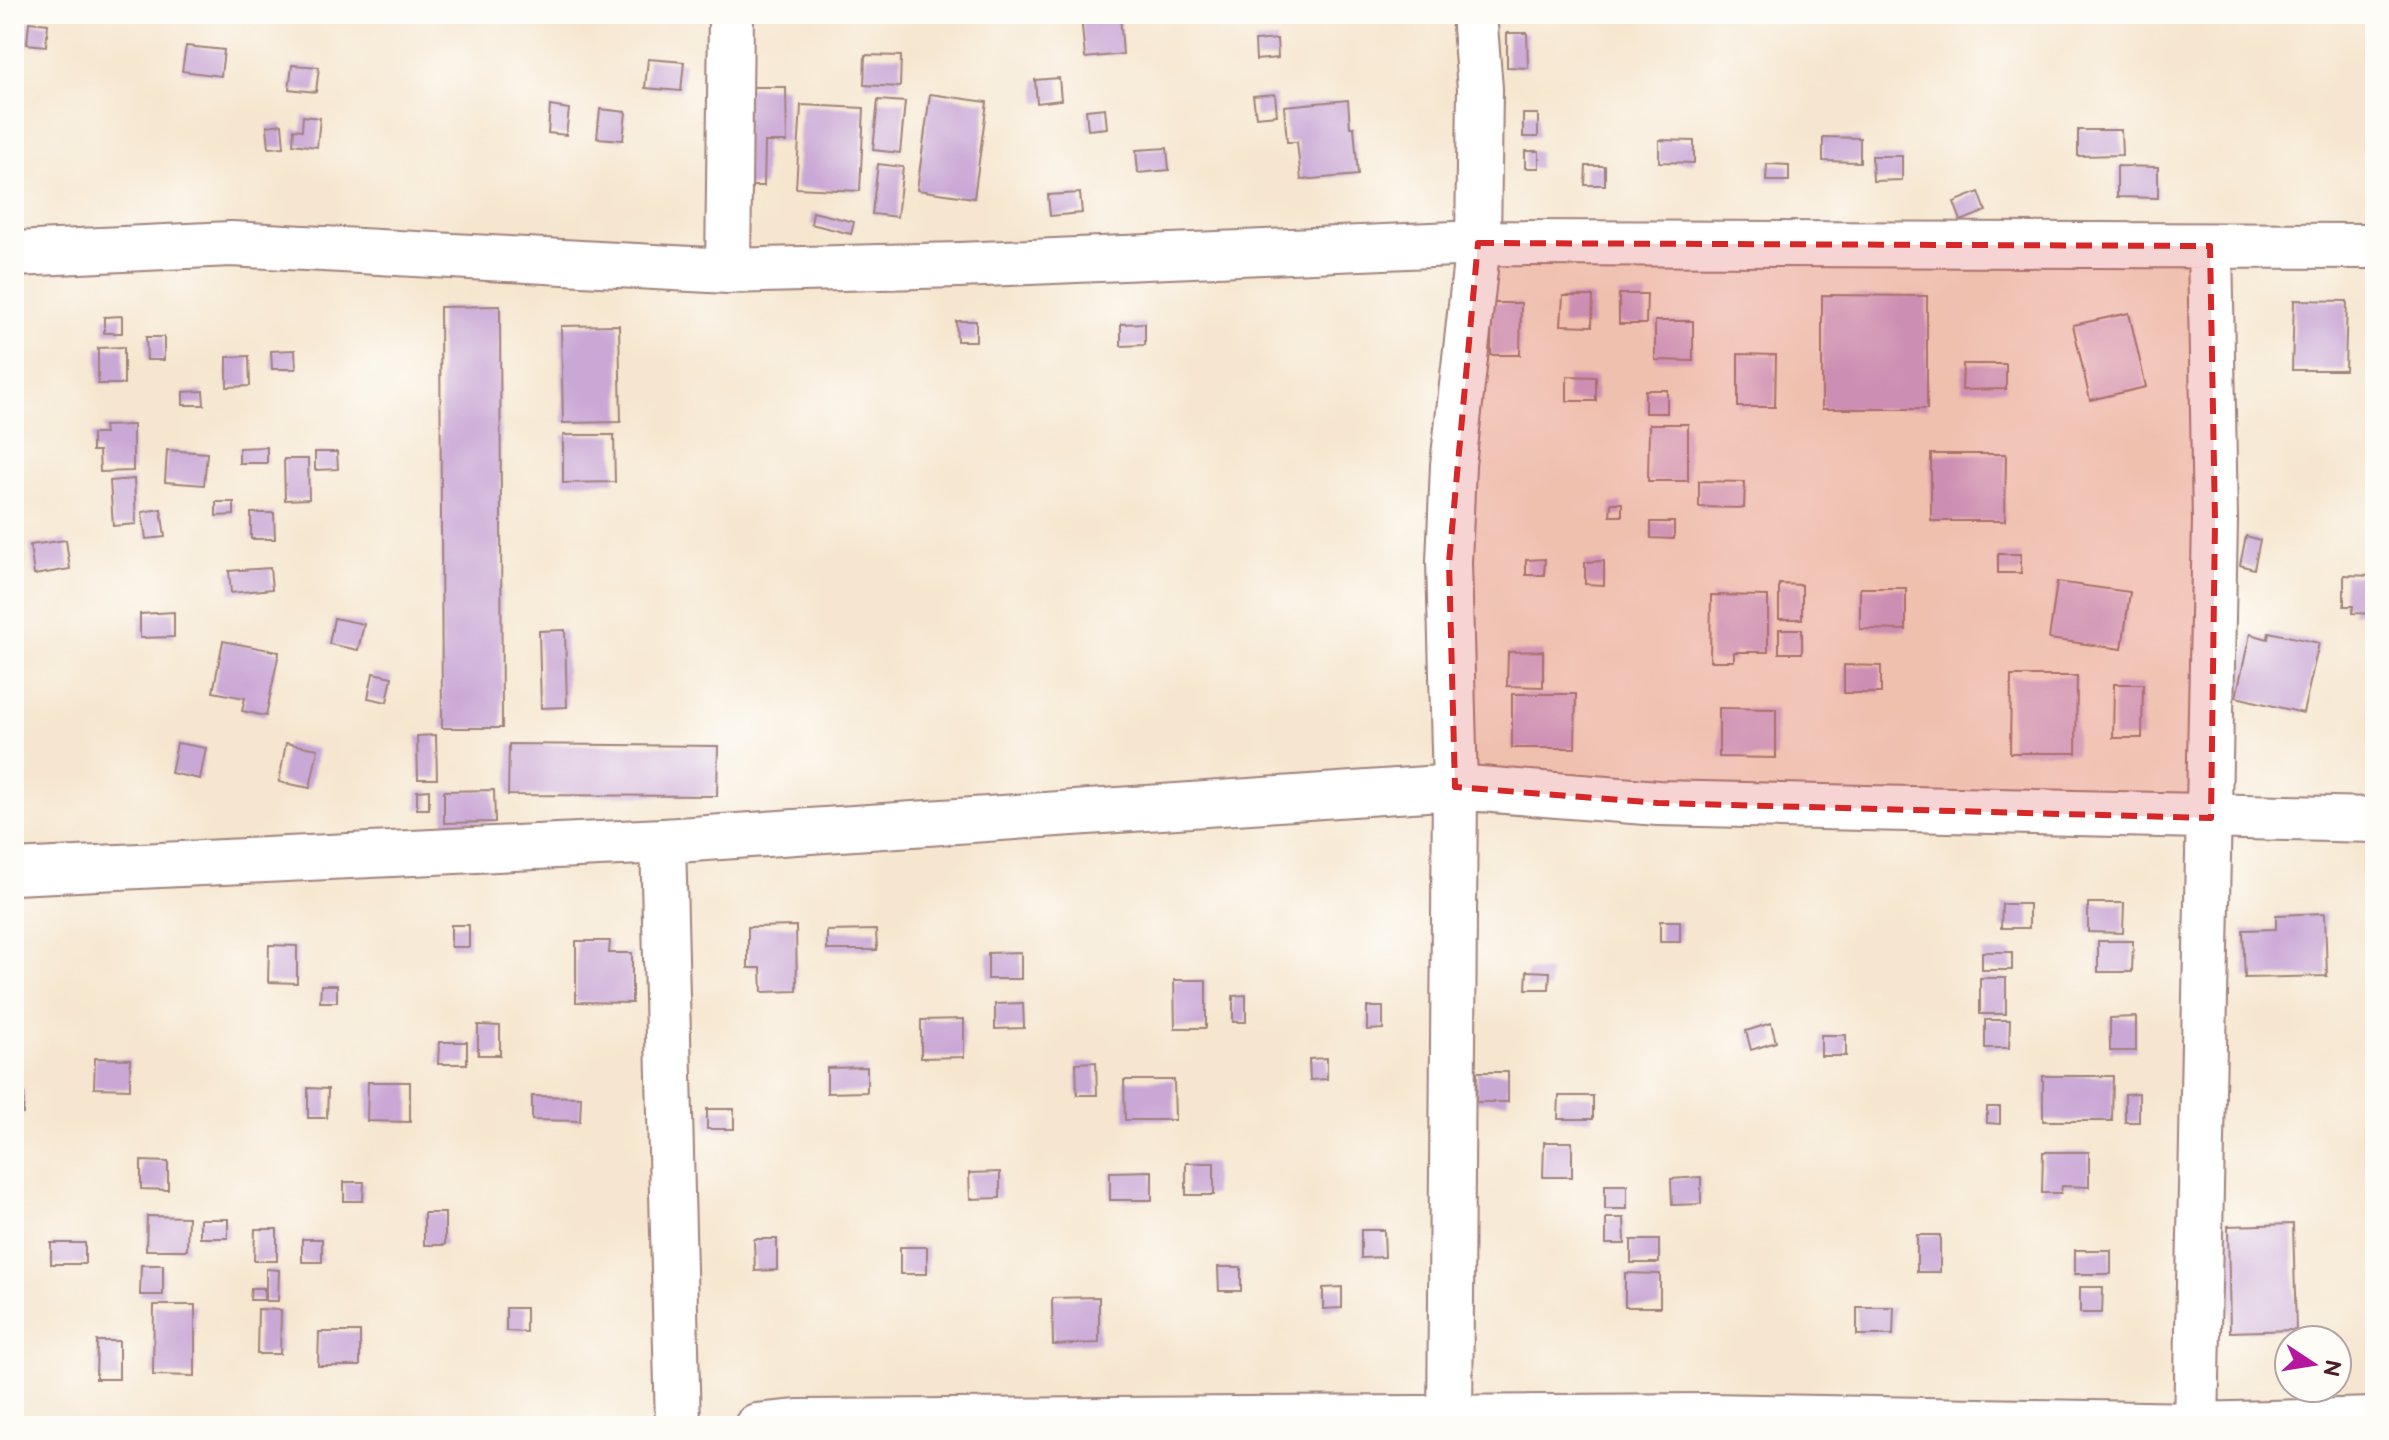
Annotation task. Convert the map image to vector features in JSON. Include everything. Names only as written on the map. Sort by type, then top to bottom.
[{"type":"street","points":[[728,271],[731,14]]},
{"type":"street","points":[[1450,1422],[1455,787],[1449,562],[1453,465],[1478,243],[1480,89],[1474,14]]},
{"type":"street","points":[[14,254],[231,244],[728,271],[959,265],[1478,243],[2375,246]]},
{"type":"street","points":[[2196,1425],[2215,521],[2210,246]]},
{"type":"street","points":[[14,872],[663,841],[1455,787],[1658,803],[2375,820]]},
{"type":"street","points":[[663,841],[678,1426]]},
{"type":"street","points":[[757,1426],[799,1422],[1450,1422],[1708,1416],[2196,1425],[2375,1420]]},
{"type":"highlighted area","points":[[1478,243],[2210,246],[2215,521],[2211,818],[1658,803],[1455,787],[1449,562]]},
{"type":"building","points":[[1120,14],[1123,54],[1085,58],[1081,16]]},
{"type":"building","points":[[29,22],[48,24],[46,46],[27,44]]},
{"type":"building","points":[[1507,33],[1527,33],[1528,68],[1507,67]]},
{"type":"building","points":[[1277,39],[1278,58],[1256,60],[1255,41]]},
{"type":"building","points":[[186,46],[224,50],[221,76],[182,71]]},
{"type":"building","points":[[865,55],[901,56],[900,87],[864,85]]},
{"type":"building","points":[[648,59],[684,62],[681,91],[645,88]]},
{"type":"building","points":[[292,65],[319,67],[316,92],[289,89]]},
{"type":"building","points":[[1059,78],[1061,100],[1037,103],[1035,80]]},
{"type":"building","points":[[738,87],[786,87],[787,142],[765,142],[764,186],[738,186]]},
{"type":"building","points":[[930,94],[987,102],[974,198],[917,190]]},
{"type":"building","points":[[1275,94],[1277,115],[1256,117],[1253,96]]},
{"type":"building","points":[[878,100],[905,102],[900,153],[873,150]]},
{"type":"building","points":[[1348,100],[1358,175],[1301,180],[1297,142],[1287,142],[1284,106]]},
{"type":"building","points":[[801,105],[864,108],[860,191],[796,188]]},
{"type":"building","points":[[550,106],[569,109],[566,135],[548,133]]},
{"type":"building","points":[[1105,108],[1107,128],[1088,130],[1086,110]]},
{"type":"building","points":[[600,109],[626,112],[623,140],[597,138]]},
{"type":"building","points":[[1523,114],[1538,114],[1538,137],[1523,137]]},
{"type":"building","points":[[303,116],[320,118],[317,147],[293,144],[294,129],[302,130]]},
{"type":"building","points":[[282,124],[284,147],[269,148],[267,126]]},
{"type":"building","points":[[2078,130],[2121,130],[2122,155],[2078,156]]},
{"type":"building","points":[[1823,137],[1860,138],[1860,162],[1823,161]]},
{"type":"building","points":[[1659,140],[1694,141],[1694,163],[1659,162]]},
{"type":"building","points":[[1167,148],[1169,170],[1138,173],[1136,150]]},
{"type":"building","points":[[1525,151],[1539,151],[1539,168],[1525,168]]},
{"type":"building","points":[[1872,156],[1902,156],[1902,180],[1873,181]]},
{"type":"building","points":[[878,164],[903,167],[897,217],[872,214]]},
{"type":"building","points":[[1767,164],[1789,165],[1789,181],[1766,181]]},
{"type":"building","points":[[1586,166],[1605,166],[1605,185],[1585,185]]},
{"type":"building","points":[[2117,166],[2158,167],[2158,198],[2117,197]]},
{"type":"building","points":[[1979,192],[1986,211],[1961,221],[1954,202]]},
{"type":"building","points":[[1080,193],[1082,213],[1050,216],[1048,195]]},
{"type":"building","points":[[813,212],[854,222],[851,234],[811,224]]},
{"type":"building","points":[[1619,294],[1647,294],[1646,324],[1619,324]]},
{"type":"building","points":[[1822,295],[1927,296],[1927,409],[1822,409]]},
{"type":"building","points":[[1563,296],[1593,296],[1592,326],[1561,325]]},
{"type":"building","points":[[2294,300],[2347,301],[2345,370],[2292,370]]},
{"type":"building","points":[[1492,303],[1521,303],[1520,355],[1491,355]]},
{"type":"building","points":[[500,306],[502,728],[442,728],[440,307]]},
{"type":"building","points":[[2129,313],[2146,387],[2090,400],[2073,325]]},
{"type":"building","points":[[122,316],[122,333],[104,333],[104,317]]},
{"type":"building","points":[[956,321],[976,321],[976,341],[957,341]]},
{"type":"building","points":[[1655,321],[1693,321],[1693,361],[1655,360]]},
{"type":"building","points":[[1145,323],[1145,345],[1121,346],[1121,324]]},
{"type":"building","points":[[619,325],[621,422],[563,423],[561,326]]},
{"type":"building","points":[[146,337],[164,337],[164,360],[147,360]]},
{"type":"building","points":[[124,347],[124,384],[98,384],[98,348]]},
{"type":"building","points":[[295,350],[296,369],[272,369],[271,351]]},
{"type":"building","points":[[1738,354],[1776,355],[1775,407],[1738,407]]},
{"type":"building","points":[[249,356],[250,386],[227,387],[227,357]]},
{"type":"building","points":[[1963,364],[2006,364],[2006,389],[1962,390]]},
{"type":"building","points":[[1567,376],[1596,377],[1596,401],[1567,401]]},
{"type":"building","points":[[1645,390],[1667,390],[1667,413],[1645,413]]},
{"type":"building","points":[[203,391],[204,405],[183,405],[183,392]]},
{"type":"building","points":[[1649,424],[1688,424],[1688,481],[1648,481]]},
{"type":"building","points":[[133,425],[133,471],[100,472],[99,451],[92,451],[92,434],[105,434],[104,426]]},
{"type":"building","points":[[563,435],[614,435],[615,482],[563,483]]},
{"type":"building","points":[[267,447],[267,463],[239,463],[239,448]]},
{"type":"building","points":[[167,450],[207,453],[204,485],[165,482]]},
{"type":"building","points":[[315,452],[337,452],[338,469],[315,470]]},
{"type":"building","points":[[1931,454],[2006,454],[2005,521],[1931,521]]},
{"type":"building","points":[[284,459],[308,459],[309,499],[285,500]]},
{"type":"building","points":[[134,479],[136,524],[113,526],[110,481]]},
{"type":"building","points":[[1699,481],[1745,482],[1744,508],[1699,507]]},
{"type":"building","points":[[216,502],[234,502],[234,515],[216,516]]},
{"type":"building","points":[[1611,503],[1622,503],[1622,516],[1610,516]]},
{"type":"building","points":[[161,509],[165,537],[146,539],[142,512]]},
{"type":"building","points":[[251,513],[274,513],[275,539],[251,539]]},
{"type":"building","points":[[1651,522],[1674,522],[1674,539],[1651,538]]},
{"type":"building","points":[[2246,536],[2260,540],[2254,569],[2240,565]]},
{"type":"building","points":[[66,540],[70,569],[34,575],[30,545]]},
{"type":"building","points":[[1998,554],[2021,554],[2021,573],[1998,573]]},
{"type":"building","points":[[1545,559],[1544,575],[1526,575],[1526,560]]},
{"type":"building","points":[[1604,561],[1604,585],[1585,584],[1585,562]]},
{"type":"building","points":[[270,568],[272,589],[231,593],[229,571]]},
{"type":"building","points":[[2344,575],[2375,576],[2375,614],[2352,613],[2353,606],[2344,606]]},
{"type":"building","points":[[2057,582],[2130,592],[2122,649],[2049,639]]},
{"type":"building","points":[[1779,584],[1802,585],[1802,619],[1779,619]]},
{"type":"building","points":[[1860,588],[1906,588],[1906,630],[1860,629]]},
{"type":"building","points":[[1711,595],[1768,596],[1768,652],[1734,652],[1734,661],[1710,661]]},
{"type":"building","points":[[174,612],[174,637],[140,638],[140,614]]},
{"type":"building","points":[[334,618],[364,624],[358,650],[329,644]]},
{"type":"building","points":[[1779,629],[1802,629],[1802,653],[1779,653]]},
{"type":"building","points":[[565,630],[567,707],[541,708],[539,631]]},
{"type":"building","points":[[2269,632],[2319,643],[2303,713],[2236,697],[2250,634],[2268,639]]},
{"type":"building","points":[[223,641],[279,652],[266,716],[242,711],[245,698],[213,692]]},
{"type":"building","points":[[1543,651],[1543,687],[1507,686],[1508,652]]},
{"type":"building","points":[[1844,665],[1881,666],[1881,693],[1844,693]]},
{"type":"building","points":[[373,673],[392,677],[387,702],[368,698]]},
{"type":"building","points":[[2011,676],[2077,676],[2076,753],[2010,753]]},
{"type":"building","points":[[2114,684],[2143,684],[2142,738],[2113,738]]},
{"type":"building","points":[[1512,694],[1576,694],[1575,748],[1512,748]]},
{"type":"building","points":[[1719,708],[1776,709],[1776,758],[1719,757]]},
{"type":"building","points":[[436,735],[437,779],[418,779],[417,736]]},
{"type":"building","points":[[177,743],[206,748],[200,779],[171,773]]},
{"type":"building","points":[[286,743],[318,749],[310,788],[279,782]]},
{"type":"building","points":[[509,744],[718,746],[717,796],[508,795]]},
{"type":"building","points":[[429,790],[429,809],[417,809],[417,791]]},
{"type":"building","points":[[494,790],[495,822],[444,823],[444,791]]},
{"type":"building","points":[[2088,903],[2124,903],[2123,933],[2088,932]]},
{"type":"building","points":[[2002,904],[2029,904],[2029,928],[2001,928]]},
{"type":"building","points":[[2325,913],[2327,976],[2245,978],[2243,930],[2276,929],[2276,915]]},
{"type":"building","points":[[1660,921],[1680,921],[1680,942],[1660,942]]},
{"type":"building","points":[[451,925],[469,925],[469,947],[451,947]]},
{"type":"building","points":[[796,926],[797,991],[762,992],[761,968],[748,968],[748,927]]},
{"type":"building","points":[[876,930],[877,950],[827,950],[827,931]]},
{"type":"building","points":[[576,941],[610,941],[609,953],[632,953],[632,1003],[576,1002]]},
{"type":"building","points":[[2098,941],[2133,941],[2132,972],[2098,972]]},
{"type":"building","points":[[269,945],[297,946],[297,983],[268,982]]},
{"type":"building","points":[[1021,952],[1021,979],[988,979],[988,953]]},
{"type":"building","points":[[1982,952],[2012,952],[2012,970],[1982,970]]},
{"type":"building","points":[[1527,971],[1550,972],[1549,989],[1526,989]]},
{"type":"building","points":[[1980,978],[2006,978],[2006,1014],[1980,1014]]},
{"type":"building","points":[[1174,980],[1206,980],[1206,1028],[1175,1028]]},
{"type":"building","points":[[321,985],[337,985],[337,1002],[320,1002]]},
{"type":"building","points":[[2370,994],[2375,994],[2375,1030],[2371,1031]]},
{"type":"building","points":[[1246,995],[1246,1022],[1233,1022],[1233,996]]},
{"type":"building","points":[[1023,1003],[1024,1028],[995,1029],[995,1004]]},
{"type":"building","points":[[1367,1007],[1383,1007],[1383,1029],[1367,1030]]},
{"type":"building","points":[[2136,1017],[2136,1051],[2110,1051],[2110,1018]]},
{"type":"building","points":[[964,1019],[964,1057],[921,1058],[921,1020]]},
{"type":"building","points":[[1985,1020],[2010,1020],[2009,1048],[1985,1048]]},
{"type":"building","points":[[1771,1023],[1776,1042],[1751,1050],[1746,1031]]},
{"type":"building","points":[[478,1025],[500,1026],[500,1055],[478,1055]]},
{"type":"building","points":[[1821,1035],[1846,1035],[1846,1056],[1821,1056]]},
{"type":"building","points":[[439,1042],[467,1042],[467,1064],[438,1064]]},
{"type":"building","points":[[95,1058],[130,1059],[130,1089],[94,1088]]},
{"type":"building","points":[[1327,1058],[1327,1079],[1310,1080],[1309,1059]]},
{"type":"building","points":[[1096,1062],[1097,1095],[1077,1095],[1076,1063]]},
{"type":"building","points":[[867,1067],[867,1092],[827,1093],[827,1068]]},
{"type":"building","points":[[1477,1072],[1508,1072],[1508,1102],[1476,1102]]},
{"type":"building","points":[[2043,1076],[2113,1076],[2112,1121],[2043,1121]]},
{"type":"building","points":[[1124,1080],[1174,1080],[1175,1120],[1125,1120]]},
{"type":"building","points":[[368,1082],[410,1082],[410,1122],[367,1121]]},
{"type":"building","points":[[308,1088],[328,1089],[327,1118],[308,1118]]},
{"type":"building","points":[[14,1089],[24,1090],[23,1114],[14,1113]]},
{"type":"building","points":[[2139,1093],[2139,1122],[2125,1122],[2125,1094]]},
{"type":"building","points":[[532,1096],[581,1097],[580,1121],[532,1120]]},
{"type":"building","points":[[1559,1096],[1593,1096],[1593,1119],[1558,1119]]},
{"type":"building","points":[[1987,1107],[2000,1107],[2000,1124],[1987,1123]]},
{"type":"building","points":[[707,1109],[734,1109],[734,1129],[707,1129]]},
{"type":"building","points":[[1544,1142],[1572,1142],[1572,1177],[1543,1177]]},
{"type":"building","points":[[2043,1152],[2089,1152],[2089,1187],[2062,1186],[2061,1193],[2042,1193]]},
{"type":"building","points":[[141,1161],[168,1162],[168,1190],[141,1189]]},
{"type":"building","points":[[1186,1163],[1214,1163],[1214,1195],[1186,1195]]},
{"type":"building","points":[[1152,1171],[1152,1200],[1110,1200],[1110,1172]]},
{"type":"building","points":[[1000,1172],[1000,1198],[970,1199],[969,1173]]},
{"type":"building","points":[[2370,1173],[2375,1173],[2375,1198],[2371,1198]]},
{"type":"building","points":[[1701,1177],[1701,1204],[1672,1205],[1671,1179]]},
{"type":"building","points":[[344,1182],[364,1182],[363,1201],[344,1201]]},
{"type":"building","points":[[1605,1185],[1627,1185],[1627,1209],[1605,1209]]},
{"type":"building","points":[[424,1213],[445,1213],[445,1245],[424,1245]]},
{"type":"building","points":[[147,1216],[188,1217],[187,1250],[146,1250]]},
{"type":"building","points":[[1606,1218],[1624,1218],[1625,1244],[1606,1244]]},
{"type":"building","points":[[200,1219],[228,1219],[228,1238],[200,1238]]},
{"type":"building","points":[[2293,1224],[2296,1324],[2273,1324],[2273,1331],[2230,1332],[2228,1226]]},
{"type":"building","points":[[255,1229],[277,1229],[277,1261],[254,1261]]},
{"type":"building","points":[[1361,1230],[1384,1230],[1385,1257],[1361,1258]]},
{"type":"building","points":[[1917,1235],[1940,1235],[1940,1272],[1917,1272]]},
{"type":"building","points":[[302,1239],[322,1239],[322,1262],[302,1262]]},
{"type":"building","points":[[754,1239],[777,1239],[777,1270],[755,1271]]},
{"type":"building","points":[[1631,1240],[1659,1240],[1659,1263],[1631,1263]]},
{"type":"building","points":[[51,1243],[85,1243],[85,1264],[51,1264]]},
{"type":"building","points":[[900,1247],[927,1247],[927,1274],[900,1274]]},
{"type":"building","points":[[2075,1250],[2111,1250],[2111,1274],[2075,1274]]},
{"type":"building","points":[[141,1265],[163,1265],[163,1295],[140,1295]]},
{"type":"building","points":[[1218,1267],[1241,1267],[1241,1291],[1219,1291]]},
{"type":"building","points":[[266,1269],[279,1270],[278,1301],[266,1301]]},
{"type":"building","points":[[1625,1273],[1660,1274],[1660,1307],[1625,1307]]},
{"type":"building","points":[[1342,1287],[1342,1308],[1323,1309],[1323,1288]]},
{"type":"building","points":[[2080,1287],[2103,1287],[2102,1313],[2080,1313]]},
{"type":"building","points":[[251,1288],[264,1288],[264,1300],[250,1300]]},
{"type":"building","points":[[1099,1297],[1099,1343],[1053,1345],[1052,1298]]},
{"type":"building","points":[[154,1305],[195,1305],[195,1376],[153,1375]]},
{"type":"building","points":[[1857,1307],[1894,1307],[1893,1335],[1857,1335]]},
{"type":"building","points":[[506,1308],[526,1308],[526,1332],[506,1331]]},
{"type":"building","points":[[258,1309],[281,1310],[280,1354],[257,1354]]},
{"type":"building","points":[[319,1332],[360,1332],[360,1366],[318,1366]]},
{"type":"building","points":[[97,1341],[119,1341],[119,1379],[96,1379]]}]
